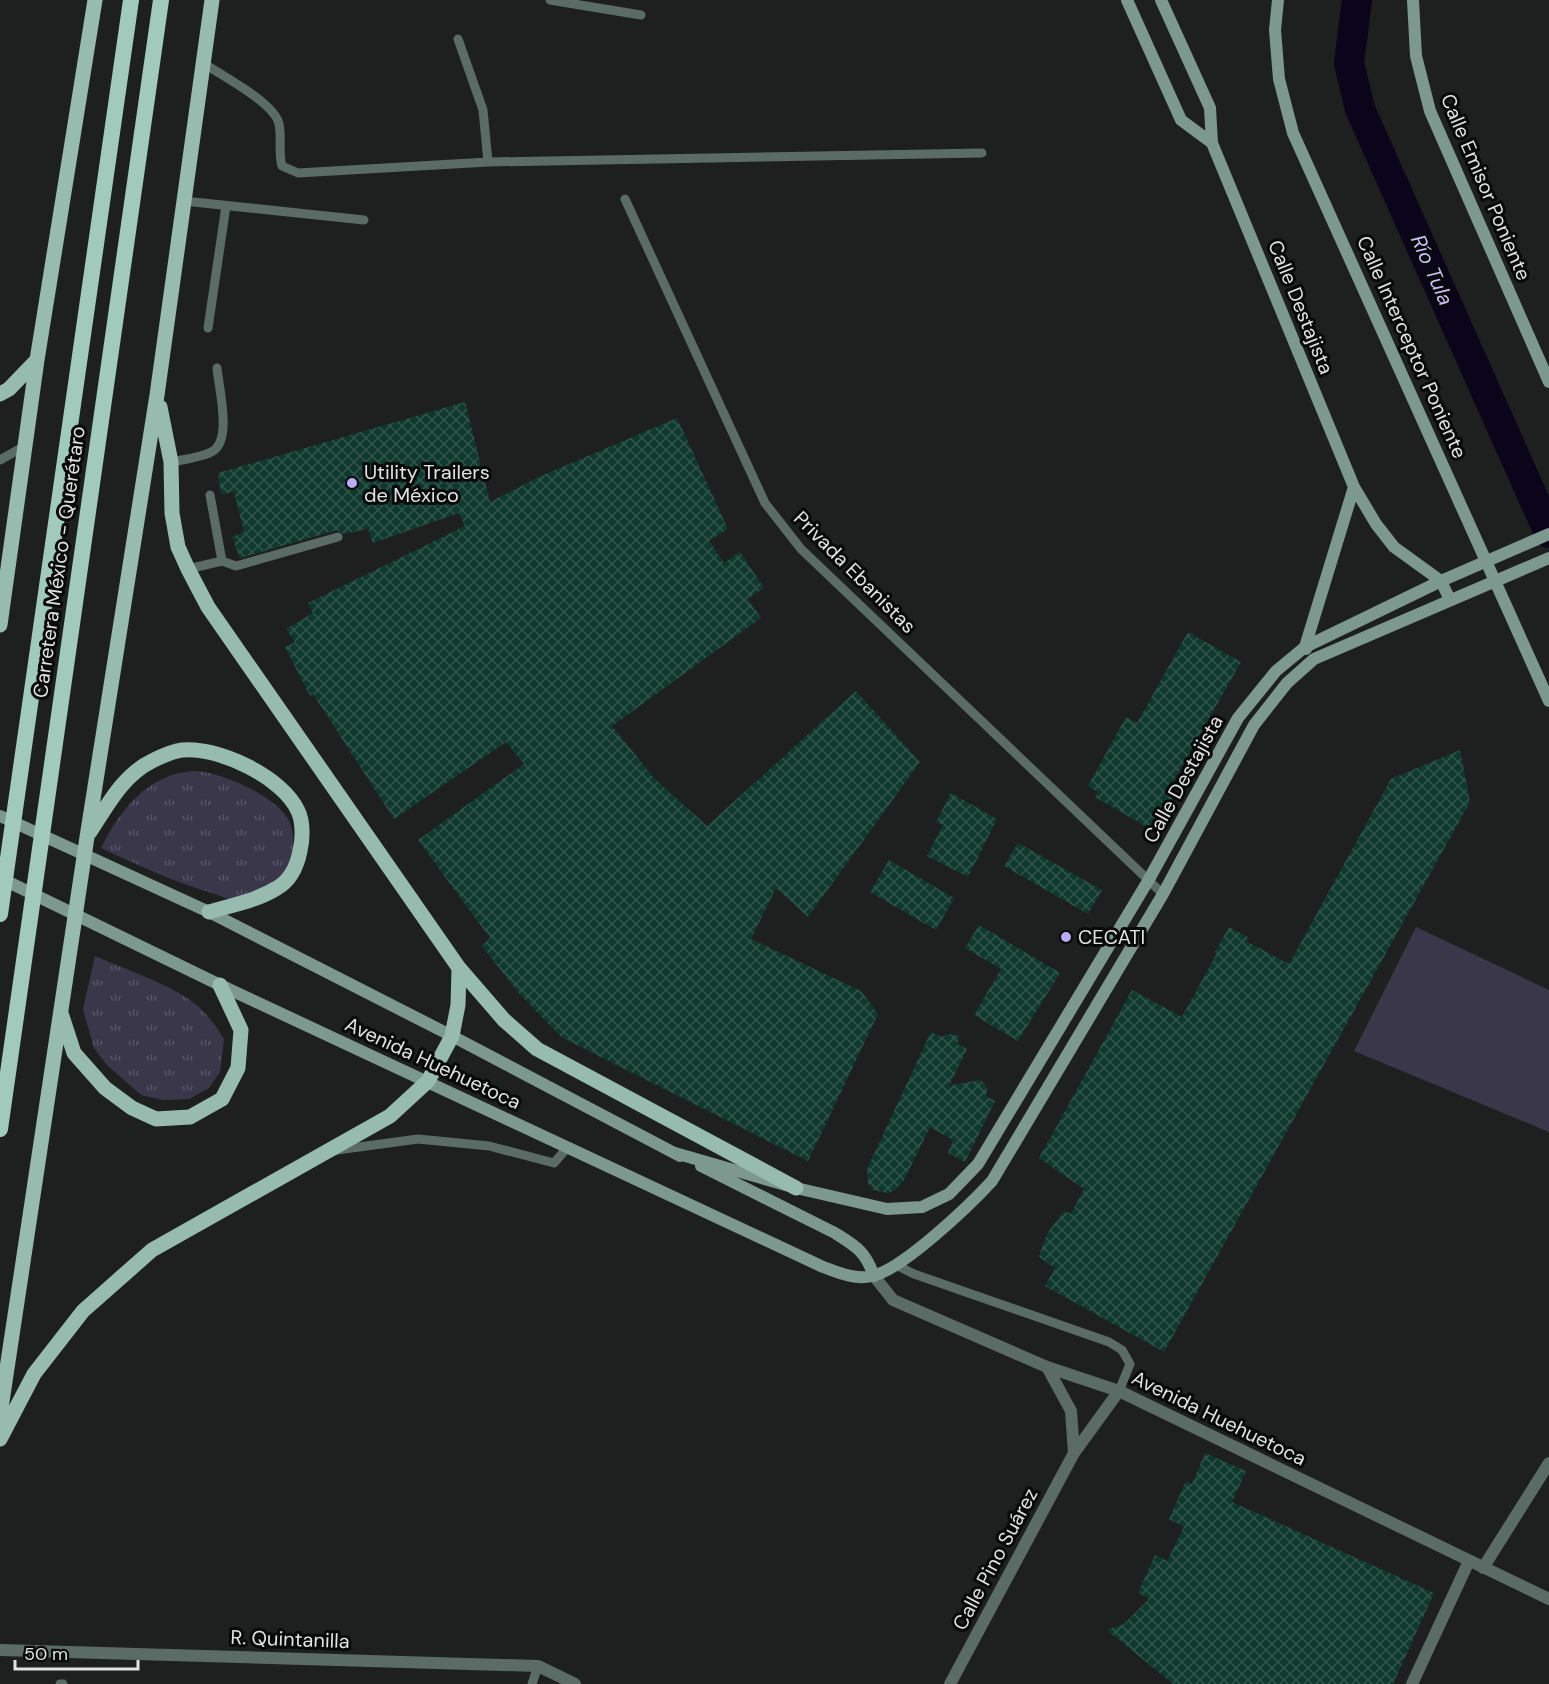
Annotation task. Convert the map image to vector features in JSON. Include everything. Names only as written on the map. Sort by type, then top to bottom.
[{"type":"highway","name":"Carretera México - Querétaro","points":[[0,914],[131,0]]},
{"type":"highway","name":"Carretera México - Querétaro","points":[[0,1129],[160,0]]},
{"type":"main road","points":[[0,623],[37,360],[95,0]]},
{"type":"main road","points":[[0,1415],[60,1009],[158,395],[212,0]]},
{"type":"main road","points":[[1127,0],[1181,120],[1212,142]]},
{"type":"main road","name":"Calle Destajista","points":[[874,1276],[896,1265],[963,1212],[992,1182],[1163,894],[1254,725],[1287,684],[1314,659],[1450,600],[1441,581],[1394,547],[1376,524],[1353,487],[1212,142],[1210,108],[1161,0]]},
{"type":"main road","name":"Calle Interceptor Poniente","points":[[1278,0],[1275,30],[1279,79],[1293,133],[1549,702]]},
{"type":"main road","name":"Calle Emisor Poniente","points":[[1413,0],[1416,56],[1430,111],[1549,382]]},
{"type":"main road","points":[[0,394],[9,389],[37,360]]},
{"type":"main road","points":[[158,395],[171,462],[172,513],[178,547],[188,569],[208,607],[459,968],[504,1020],[537,1049],[796,1188]]},
{"type":"main road","points":[[1314,659],[1305,647],[1353,487]]},
{"type":"main road","points":[[1441,581],[1549,534]]},
{"type":"main road","points":[[1450,600],[1549,558]]},
{"type":"main road","name":"Calle Destajista","points":[[675,1153],[796,1188],[887,1209],[922,1207],[949,1194],[978,1164],[1148,881],[1238,718],[1276,671],[1305,647],[1441,581]]},
{"type":"main road","points":[[87,837],[123,782],[150,761],[182,750],[215,753],[245,765],[282,788],[299,811],[303,840],[297,868],[279,887],[262,896],[209,912]]},
{"type":"main road","name":"Avenida Huehuetoca","points":[[0,816],[209,912],[675,1153]]},
{"type":"main road","name":"Avenida Huehuetoca","points":[[0,878],[220,985],[823,1267],[851,1276],[874,1276]]},
{"type":"main road","points":[[0,1439],[34,1374],[83,1311],[152,1250],[390,1116],[428,1081],[452,1036],[458,1005],[459,968]]},
{"type":"main road","points":[[60,1009],[74,1053],[105,1088],[132,1108],[156,1119],[190,1117],[222,1099],[238,1068],[241,1030],[220,985]]},
{"type":"main road","points":[[675,1153],[835,1233],[855,1246],[867,1258],[874,1276]]},
{"type":"street","name":"Avenida Huehuetoca","points":[[874,1276],[893,1300],[1047,1367],[1119,1391],[1549,1599]]},
{"type":"street","points":[[1047,1367],[1071,1411],[1074,1453]]},
{"type":"street","name":"Calle Pino Suárez","points":[[950,1684],[1074,1453],[1119,1391]]},
{"type":"street","points":[[1483,1568],[1549,1463]]},
{"type":"street","points":[[1412,1684],[1469,1561]]},
{"type":"street","name":"R. Quintanilla","points":[[0,1650],[538,1666],[575,1684]]},
{"type":"lane","points":[[550,0],[641,15]]},
{"type":"lane","points":[[458,39],[483,110],[488,162]]},
{"type":"lane","points":[[203,63],[266,104],[279,122],[282,166],[298,173],[488,162],[982,153]]},
{"type":"lane","name":"Privada Ebanistas","points":[[625,199],[765,503],[801,549],[1163,894]]},
{"type":"lane","points":[[184,201],[364,220]]},
{"type":"lane","points":[[208,328],[226,206]]},
{"type":"lane","points":[[171,462],[212,451],[221,442],[224,431],[217,369]]},
{"type":"lane","points":[[0,460],[25,446]]},
{"type":"lane","points":[[210,495],[222,561]]},
{"type":"lane","points":[[188,569],[222,561],[236,566],[338,537]]},
{"type":"lane","points":[[332,1150],[418,1139],[489,1146],[554,1163],[567,1148]]},
{"type":"lane","points":[[896,1265],[925,1278],[1109,1342],[1122,1350],[1130,1364],[1119,1391]]},
{"type":"lane","points":[[532,1684],[538,1666]]},
{"type":"green space","points":[[193,771],[217,775],[259,793],[271,801],[288,819],[293,834],[291,861],[279,883],[237,900],[231,900],[171,879],[101,848],[117,820],[137,796],[162,779]]},
{"type":"green space","points":[[1416,927],[1549,990],[1549,1132],[1354,1051]]},
{"type":"green space","points":[[95,956],[172,989],[194,1003],[207,1015],[224,1039],[220,1072],[209,1088],[189,1099],[163,1100],[141,1095],[107,1065],[94,1048],[83,1009]]},
{"type":"building","points":[[465,402],[490,502],[541,476],[677,418],[728,529],[709,541],[724,563],[740,552],[764,588],[748,599],[761,618],[612,726],[654,778],[707,826],[856,691],[920,762],[808,917],[776,888],[751,939],[861,991],[878,1014],[808,1161],[561,1037],[517,991],[482,946],[490,938],[418,840],[524,764],[506,742],[394,819],[313,694],[310,696],[285,647],[295,642],[286,629],[313,613],[308,603],[465,526],[459,513],[373,543],[368,529],[344,534],[337,530],[240,558],[232,537],[244,532],[234,492],[221,494],[218,473]]},
{"type":"building","points":[[1188,632],[1241,662],[1169,789],[1176,792],[1154,831],[1095,797],[1098,792],[1088,786],[1126,717],[1137,723]]},
{"type":"building","points":[[1460,750],[1470,802],[1164,1352],[1045,1286],[1055,1268],[1039,1257],[1043,1243],[1064,1211],[1071,1214],[1084,1189],[1039,1158],[1132,990],[1182,1017],[1229,927],[1248,937],[1246,941],[1289,964],[1391,779]]},
{"type":"building","points":[[951,793],[997,819],[968,877],[927,856],[943,825],[936,822]]},
{"type":"building","points":[[1018,843],[1102,890],[1088,914],[1004,866]]},
{"type":"building","points":[[889,860],[954,898],[936,930],[870,892]]},
{"type":"building","points":[[979,925],[1060,973],[1018,1041],[974,1015],[1001,969],[965,948]]},
{"type":"building","points":[[931,1032],[942,1037],[948,1034],[960,1036],[957,1044],[967,1049],[949,1086],[978,1080],[984,1082],[987,1089],[986,1096],[995,1101],[965,1162],[948,1153],[953,1140],[930,1127],[903,1182],[888,1193],[873,1190],[868,1184],[867,1169]]},
{"type":"building","points":[[1205,1453],[1246,1471],[1232,1502],[1434,1593],[1393,1684],[1173,1684],[1107,1630],[1124,1624],[1149,1599],[1138,1593],[1155,1555],[1167,1561],[1184,1527],[1169,1519],[1186,1481],[1192,1484]]},
{"type":"waterway","name":"Río Tula","points":[[1357,0],[1349,63],[1360,109],[1549,533]]},
{"type":"place","name":"Utility Trailers de México","points":[[352,483]]},
{"type":"place","name":"CECATI","points":[[1066,937]]}]
